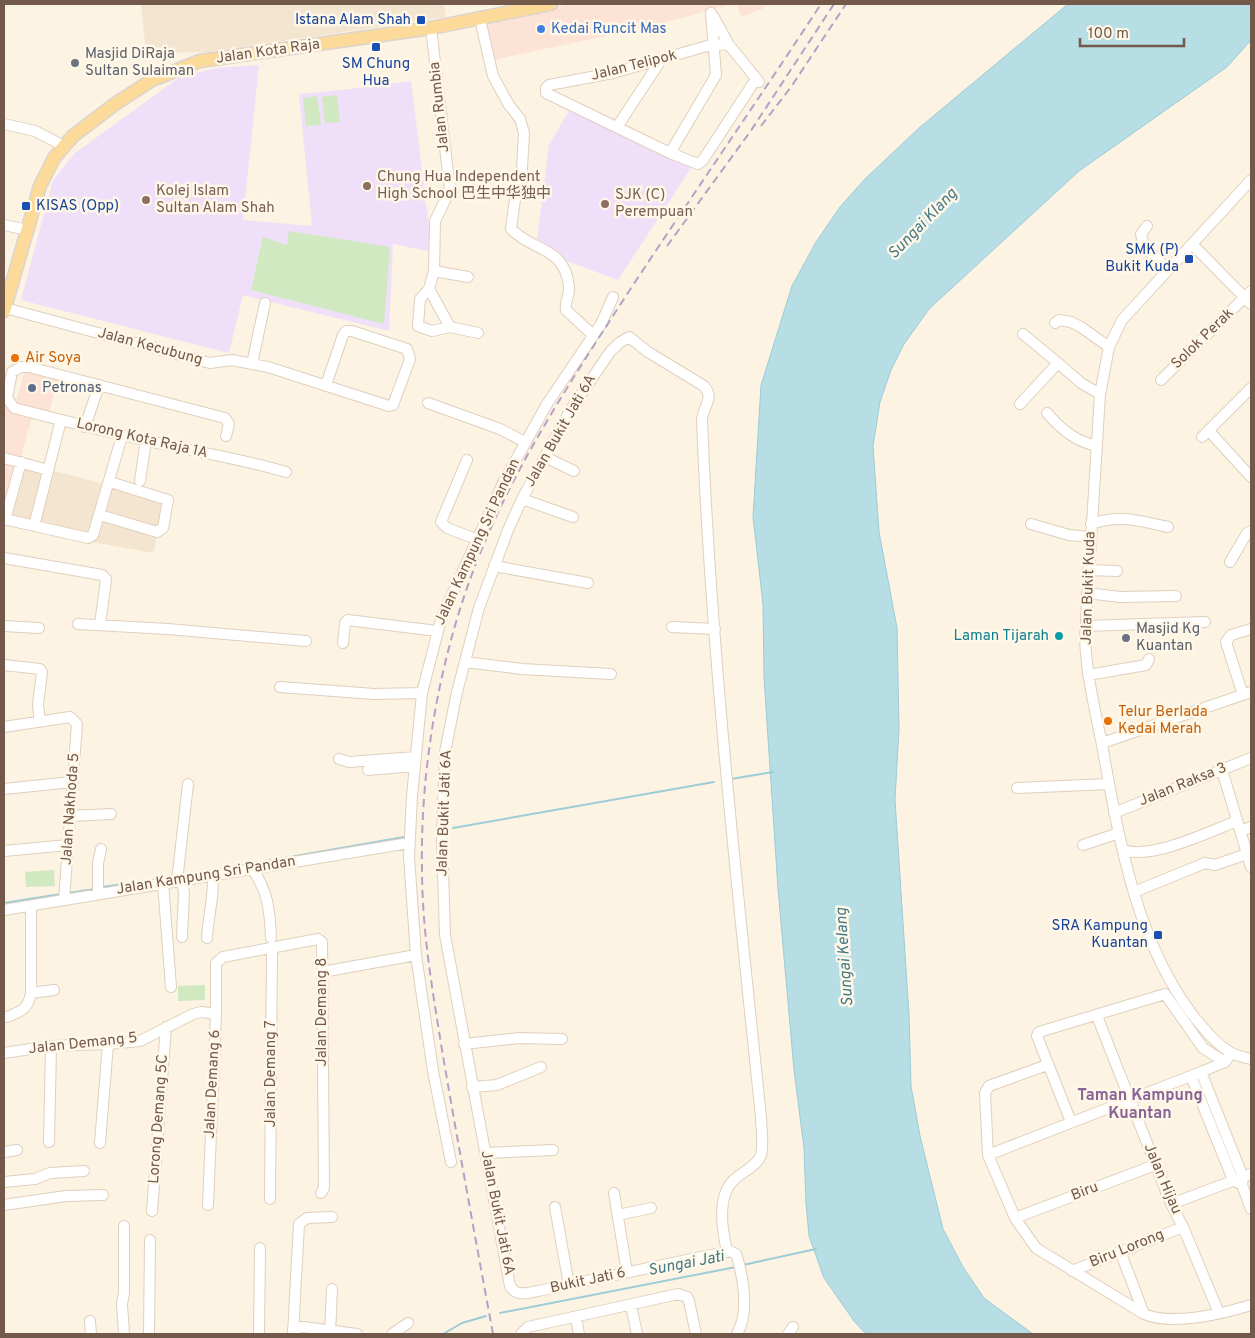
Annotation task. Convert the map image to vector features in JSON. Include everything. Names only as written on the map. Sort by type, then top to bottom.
[{"type":"main road","name":"Jalan Kota Raja","points":[[4,310],[40,186],[64,146],[114,104],[152,80],[200,62],[432,28],[551,4]]},
{"type":"street","points":[[661,60],[617,127],[670,153],[695,164],[701,162],[757,80],[729,45],[711,13],[716,75],[670,153]]},
{"type":"street","points":[[480,19],[493,76],[512,110],[520,119],[524,133],[522,169],[516,192],[511,229],[517,235],[557,256],[570,286],[566,310],[593,335]]},
{"type":"street","name":"Jalan Rumbia","points":[[432,28],[450,190],[435,221],[434,271],[429,289],[420,299],[418,326],[432,331],[450,327],[478,333]]},
{"type":"street","name":"Jalan Telipok","points":[[617,127],[546,94],[546,88],[549,85],[613,73],[714,44],[729,45]]},
{"type":"street","points":[[4,124],[35,131],[64,146]]},
{"type":"street","name":"Jalan Bukit Kuda","points":[[1251,180],[1122,320],[1109,347],[1100,394],[1085,626],[1088,675],[1114,813],[1134,892],[1160,962],[1185,1004],[1228,1057],[1251,1059]]},
{"type":"street","points":[[4,225],[28,230]]},
{"type":"street","points":[[1147,226],[1141,234],[1144,246],[1168,270]]},
{"type":"street","points":[[1192,244],[1249,298]]},
{"type":"street","points":[[434,271],[468,277]]},
{"type":"street","points":[[429,289],[450,327]]},
{"type":"street","name":"Jalan Kampung Sri Pandan","points":[[451,1162],[433,1071],[416,955],[409,843],[422,693],[437,631],[502,482],[547,404],[605,317],[613,297]]},
{"type":"street","name":"Solok Perak","points":[[1162,380],[1249,298]]},
{"type":"street","points":[[252,364],[265,303]]},
{"type":"street","name":"Jalan Kecubung","points":[[4,310],[210,363],[232,360],[252,364],[389,406],[393,405],[410,359],[407,349],[352,331],[346,331],[326,386]]},
{"type":"street","points":[[1055,323],[1059,320],[1071,322],[1109,347]]},
{"type":"street","points":[[1023,334],[1081,382],[1100,394]]},
{"type":"street","name":"Jalan Bukit Jati 6A","points":[[521,1294],[510,1286],[445,935],[442,835],[445,752],[479,608],[522,499],[571,409],[600,365],[619,343],[629,338],[648,352],[704,386],[710,395],[710,400],[702,412],[702,420],[714,629]]},
{"type":"street","points":[[1020,404],[1058,363]]},
{"type":"street","points":[[5,398],[8,370],[29,367],[225,418],[229,424],[226,436]]},
{"type":"street","points":[[86,427],[99,385]]},
{"type":"street","points":[[1251,388],[1205,434],[1251,477]]},
{"type":"street","name":"Lorong Kota Raja 1A","points":[[5,398],[14,408],[86,427],[212,455],[232,457],[286,472]]},
{"type":"street","points":[[428,403],[500,429],[526,442]]},
{"type":"street","points":[[1047,413],[1059,428],[1076,440],[1098,446]]},
{"type":"street","points":[[34,526],[61,420]]},
{"type":"street","points":[[21,462],[4,520],[88,538],[95,531],[122,436]]},
{"type":"street","points":[[140,481],[146,440]]},
{"type":"street","points":[[544,457],[574,471]]},
{"type":"street","points":[[4,458],[48,470]]},
{"type":"street","points":[[468,460],[441,522],[447,528],[476,539]]},
{"type":"street","points":[[100,515],[157,532],[163,528],[168,500],[110,482]]},
{"type":"street","points":[[522,499],[573,517]]},
{"type":"street","points":[[1091,524],[1108,518],[1126,518],[1168,527]]},
{"type":"street","points":[[1031,524],[1069,535],[1090,536]]},
{"type":"street","points":[[1230,562],[1247,533],[1251,531]]},
{"type":"street","points":[[4,558],[102,575],[106,579],[100,625]]},
{"type":"street","points":[[494,566],[588,583]]},
{"type":"street","points":[[1088,570],[1117,571]]},
{"type":"street","points":[[1087,593],[1120,597],[1176,596]]},
{"type":"street","points":[[343,643],[345,623],[348,620],[437,631]]},
{"type":"street","points":[[1085,626],[1205,622]]},
{"type":"street","points":[[78,624],[306,641]]},
{"type":"street","points":[[4,626],[39,628]]},
{"type":"street","points":[[672,627],[714,629],[733,856],[761,1117],[762,1154],[757,1162],[734,1179],[724,1200],[722,1226],[726,1251],[734,1252],[741,1273],[744,1305],[742,1326],[737,1334]]},
{"type":"street","points":[[1102,743],[1247,694],[1226,642],[1231,636],[1251,629]]},
{"type":"street","points":[[1088,675],[1146,665],[1150,659]]},
{"type":"street","points":[[465,662],[522,669],[611,674]]},
{"type":"street","points":[[4,666],[40,669],[42,672],[38,705],[40,722],[4,727]]},
{"type":"street","points":[[280,687],[374,694],[422,693]]},
{"type":"street","name":"Jalan Nakhoda 5","points":[[40,722],[70,717],[77,724],[64,896]]},
{"type":"street","name":"Jalan Raksa 3","points":[[1114,813],[1251,758]]},
{"type":"street","points":[[339,759],[349,762],[416,762]]},
{"type":"street","points":[[368,770],[416,762]]},
{"type":"street","points":[[1222,770],[1251,867]]},
{"type":"street","points":[[4,789],[72,782]]},
{"type":"street","points":[[182,937],[184,893],[180,881],[188,784]]},
{"type":"street","points":[[1017,788],[1109,784]]},
{"type":"street","points":[[70,816],[111,814]]},
{"type":"street","points":[[1123,850],[1133,854],[1149,853],[1239,826],[1251,827]]},
{"type":"street","points":[[1083,845],[1119,833]]},
{"type":"street","name":"Jalan Kampung Sri Pandan","points":[[4,910],[31,906],[64,896],[97,890],[163,884],[409,843]]},
{"type":"street","points":[[4,851],[68,845]]},
{"type":"street","points":[[97,890],[101,849]]},
{"type":"street","points":[[1134,892],[1205,863],[1215,864],[1247,854]]},
{"type":"street","name":"Jalan Demang 7","points":[[252,869],[260,880],[269,907],[271,943],[270,1199]]},
{"type":"street","points":[[207,938],[208,918],[214,895],[213,875]]},
{"type":"street","points":[[163,884],[172,987]]},
{"type":"street","points":[[7,1017],[24,1011],[29,1004],[31,993],[31,906]]},
{"type":"street","name":"Jalan Demang 8","points":[[216,964],[223,957],[271,943],[320,940],[324,1188],[321,1193]]},
{"type":"street","points":[[322,972],[416,955]]},
{"type":"street","name":"Jalan Demang 6","points":[[208,1204],[216,1014],[216,964]]},
{"type":"street","points":[[31,993],[54,990]]},
{"type":"street","points":[[1071,1122],[1047,1065],[1037,1036],[1039,1032],[1165,994],[1203,1048],[1228,1057]]},
{"type":"street","name":"Jalan Demang 5","points":[[4,1053],[51,1046],[140,1041],[193,1014],[202,1012],[216,1014]]},
{"type":"street","name":"Jalan Hijau","points":[[1096,1016],[1128,1100],[1218,1313]]},
{"type":"street","name":"Lorong Demang 5C","points":[[152,1211],[166,1027]]},
{"type":"street","points":[[464,1044],[519,1038],[562,1039]]},
{"type":"street","points":[[100,1142],[108,1044]]},
{"type":"street","points":[[49,1142],[51,1046]]},
{"type":"street","points":[[988,1155],[1196,1074],[1228,1057]]},
{"type":"street","points":[[1047,1065],[990,1086],[986,1090],[988,1155],[1015,1218],[1036,1248],[1154,1319],[1218,1313],[1251,1305]]},
{"type":"street","points":[[472,1087],[497,1085],[541,1067]]},
{"type":"street","points":[[1196,1074],[1242,1179],[1251,1209]]},
{"type":"street","points":[[4,1152],[17,1150]]},
{"type":"street","points":[[485,1153],[553,1150]]},
{"type":"street","name":"Biru","points":[[1015,1218],[1155,1165]]},
{"type":"street","points":[[4,1182],[35,1179],[50,1173],[84,1170]]},
{"type":"street","points":[[1171,1204],[1242,1179]]},
{"type":"street","points":[[614,1193],[627,1272]]},
{"type":"street","points":[[4,1205],[66,1196],[103,1195]]},
{"type":"street","points":[[555,1207],[569,1285]]},
{"type":"street","points":[[618,1215],[651,1208]]},
{"type":"street","points":[[293,1332],[299,1224],[307,1218],[332,1217]]},
{"type":"street","points":[[124,1226],[122,1304],[124,1334]]},
{"type":"street","name":"Biru Lorong","points":[[1072,1271],[1183,1227]]},
{"type":"street","points":[[149,1334],[150,1240]]},
{"type":"street","points":[[259,1334],[260,1248]]},
{"type":"street","name":"Bukit Jati 6","points":[[521,1294],[726,1251]]},
{"type":"street","points":[[1120,1251],[1144,1314]]},
{"type":"street","points":[[330,1332],[332,1289]]},
{"type":"street","points":[[525,1331],[678,1294],[687,1297],[689,1301],[696,1334]]},
{"type":"street","points":[[631,1305],[637,1334]]},
{"type":"street","points":[[576,1318],[579,1334]]},
{"type":"street","points":[[90,1320],[91,1334]]},
{"type":"street","points":[[392,1334],[408,1323]]},
{"type":"street","points":[[293,1332],[303,1326],[330,1332],[352,1332],[357,1334]]},
{"type":"shaded area","name":"Istana Alam Shah","points":[[141,4],[444,4],[446,17],[208,52],[146,53]]},
{"type":"shaded area","points":[[571,4],[732,4],[648,27],[493,60],[484,23]]},
{"type":"shaded area","points":[[737,4],[762,4],[764,8],[741,17]]},
{"type":"shaded area","name":"Kolej Islam Sultan Alam Shah","points":[[259,65],[243,220],[312,226],[299,94],[411,81],[432,252],[393,244],[389,331],[243,295],[229,353],[21,300],[53,180],[75,153],[180,77],[216,68]]},
{"type":"shaded area","name":"SJK (C) Perempuan","points":[[569,111],[691,168],[618,280],[564,260],[560,253],[537,239],[549,145]]},
{"type":"shaded area","points":[[25,369],[58,377],[49,414],[34,411],[4,515],[4,404],[15,406]]},
{"type":"shaded area","points":[[4,458],[166,500],[153,553],[4,526]]},
{"type":"green space","points":[[337,95],[340,122],[325,123],[322,97]]},
{"type":"green space","points":[[317,96],[321,125],[306,126],[303,98]]},
{"type":"green space","points":[[289,231],[390,247],[384,324],[251,290],[263,237],[287,245]]},
{"type":"green space","points":[[54,870],[55,886],[26,887],[25,872]]},
{"type":"green space","points":[[205,985],[205,1000],[178,1001],[178,986]]},
{"type":"water","points":[[1068,4],[1251,4],[1251,40],[1227,67],[1079,171],[929,309],[904,344],[891,370],[880,402],[873,446],[879,532],[897,628],[899,729],[895,800],[909,1015],[911,1086],[920,1136],[943,1229],[963,1267],[984,1298],[1033,1334],[866,1334],[854,1321],[824,1278],[809,1236],[804,1148],[794,1070],[778,889],[764,677],[763,604],[753,517],[761,385],[792,286],[816,242],[840,207],[865,179],[919,128]]},
{"type":"waterway","points":[[731,779],[773,772]]},
{"type":"waterway","points":[[453,828],[714,782]]},
{"type":"waterway","points":[[227,868],[404,837]]},
{"type":"waterway","points":[[182,875],[201,872]]},
{"type":"waterway","points":[[155,879],[174,876]]},
{"type":"waterway","points":[[102,887],[147,881]]},
{"type":"waterway","points":[[68,893],[95,889]]},
{"type":"waterway","points":[[4,903],[61,894]]},
{"type":"waterway","name":"Sungai Jati","points":[[743,1265],[816,1249]]},
{"type":"waterway","name":"Sungai Jati","points":[[500,1313],[736,1267]]},
{"type":"waterway","name":"Sungai Jati","points":[[443,1334],[462,1323],[486,1316]]},
{"type":"railway","points":[[493,1334],[443,1056],[429,963],[422,893],[422,829],[425,789],[429,748],[444,667],[467,588],[481,551],[495,518],[527,455],[563,394],[620,305],[821,4]]},
{"type":"railway","points":[[667,246],[750,132],[834,4]]},
{"type":"railway","points":[[761,126],[791,87],[846,4]]},
{"type":"place","name":"Istana Alam Shah","points":[[421,20]]},
{"type":"place","name":"Kedai Runcit Mas","points":[[541,29]]},
{"type":"place","name":"SM Chung Hua","points":[[376,47]]},
{"type":"place","name":"Masjid DiRaja Sultan Sulaiman","points":[[75,63]]},
{"type":"place","name":"Chung Hua Independent High School 巴生中华独中","points":[[367,186]]},
{"type":"place","name":"Kolej Islam Sultan Alam Shah","points":[[146,200]]},
{"type":"place","name":"SJK (C) Perempuan","points":[[605,204]]},
{"type":"place","name":"KISAS (Opp)","points":[[26,206]]},
{"type":"place","name":"SMK (P) Bukit Kuda","points":[[1189,259]]},
{"type":"place","name":"Air Soya","points":[[15,358]]},
{"type":"place","name":"Petronas","points":[[32,388]]},
{"type":"place","name":"Laman Tijarah","points":[[1059,636]]},
{"type":"place","name":"Masjid Kg Kuantan","points":[[1126,638]]},
{"type":"place","name":"Telur Berlada Kedai Merah","points":[[1108,721]]},
{"type":"place","name":"SRA Kampung Kuantan","points":[[1158,935]]},
{"type":"district","name":"Taman Kampung Kuantan","points":[[1140,1105]]},
{"type":"water label","name":"Sungai Klang","points":[[923,224]]},
{"type":"water label","name":"Sungai Kelang","points":[[845,957]]}]
